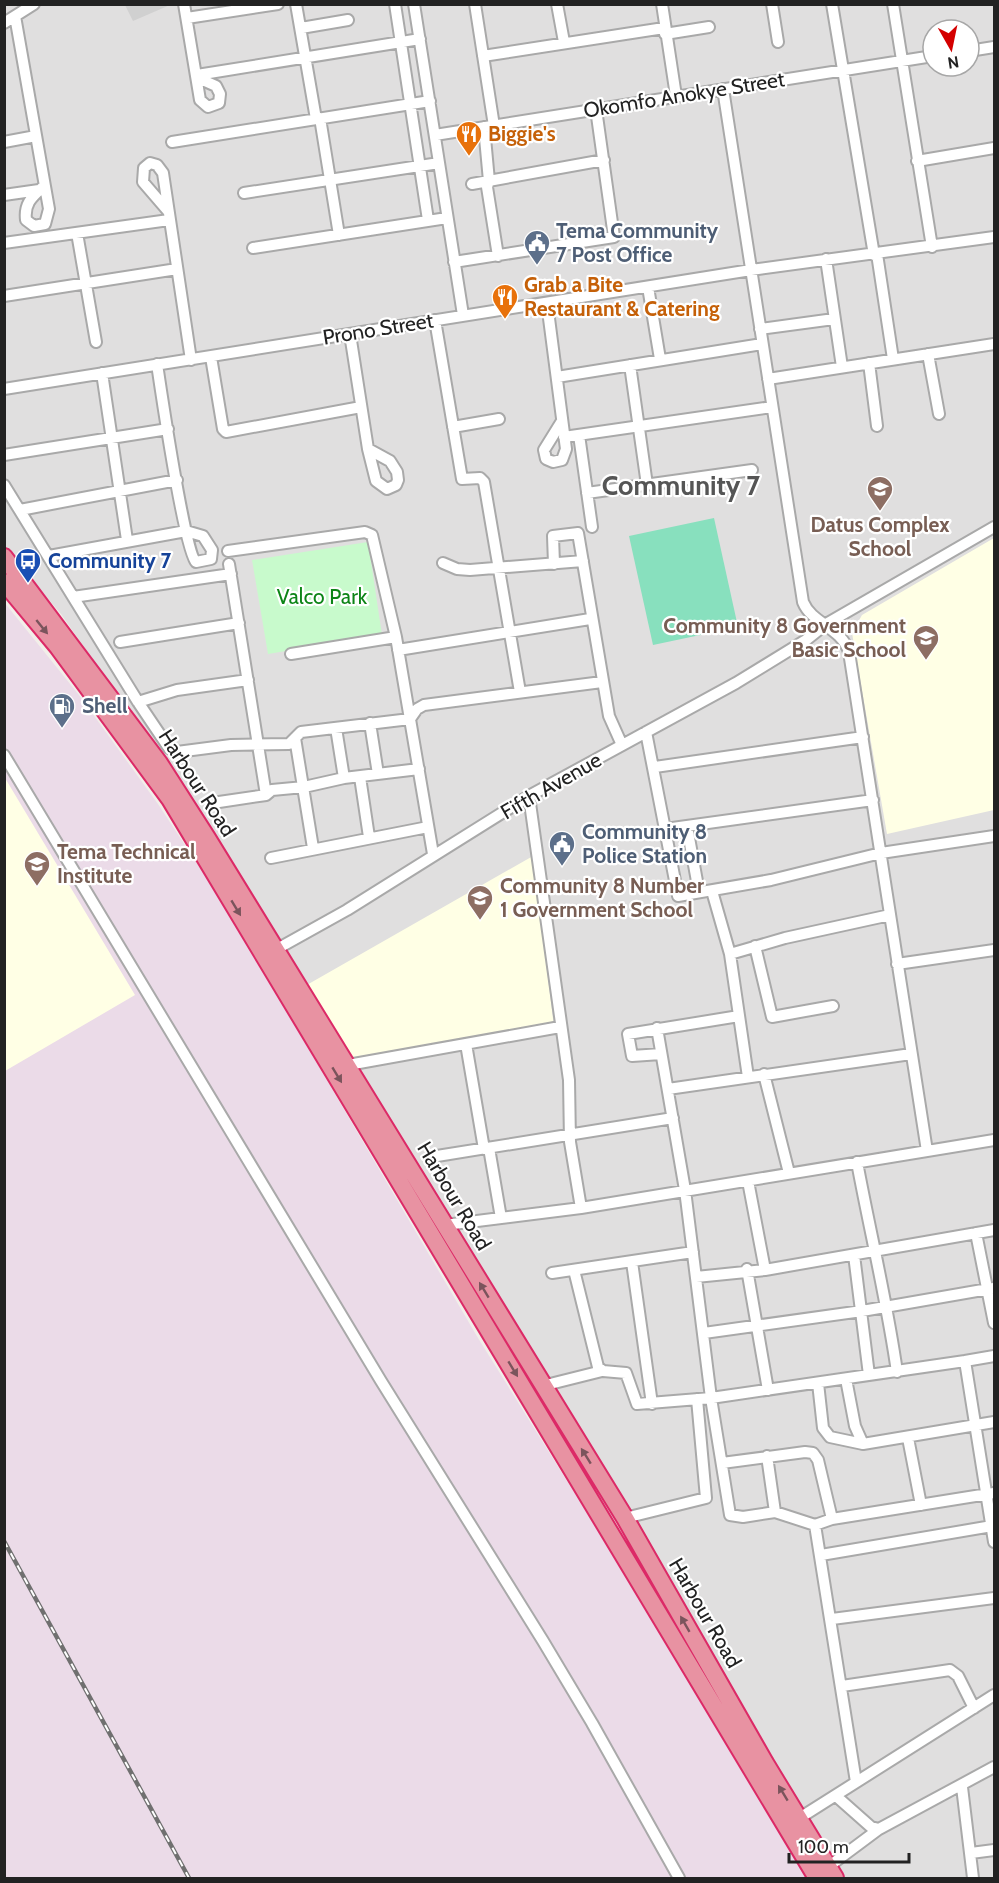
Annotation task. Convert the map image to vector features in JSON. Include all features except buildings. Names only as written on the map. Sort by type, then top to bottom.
[{"type":"highway","name":"Harbour Road","points":[[4,557],[159,763],[277,949],[542,1386],[625,1518],[798,1819],[827,1875]]},
{"type":"highway","name":"Harbour Road","points":[[4,582],[58,647],[170,799],[827,1875]]},
{"type":"street","points":[[4,23],[34,4]]},
{"type":"street","points":[[184,4],[197,77],[420,39]]},
{"type":"street","points":[[187,18],[278,4]]},
{"type":"street","points":[[296,4],[339,235]]},
{"type":"street","points":[[394,4],[428,220]]},
{"type":"street","points":[[414,4],[463,315]]},
{"type":"street","points":[[475,4],[483,56],[489,127],[487,187],[498,256]]},
{"type":"street","points":[[557,4],[564,42]]},
{"type":"street","points":[[662,4],[676,96]]},
{"type":"street","points":[[772,4],[778,42]]},
{"type":"street","points":[[832,4],[893,359]]},
{"type":"street","points":[[893,4],[932,247]]},
{"type":"street","points":[[4,195],[41,188],[36,136],[15,16]]},
{"type":"street","points":[[301,28],[348,20]]},
{"type":"street","points":[[483,56],[564,42],[708,27]]},
{"type":"street","name":"Okomfo Anokye Street","points":[[435,135],[921,59]]},
{"type":"street","points":[[723,89],[803,602],[811,615],[840,635],[849,652],[927,1151]]},
{"type":"street","points":[[172,142],[430,101]]},
{"type":"street","points":[[454,262],[614,237],[596,109]]},
{"type":"street","points":[[4,142],[36,136]]},
{"type":"street","points":[[917,161],[994,148]]},
{"type":"street","points":[[472,184],[604,160]]},
{"type":"street","points":[[244,193],[439,164]]},
{"type":"street","points":[[4,243],[77,233],[168,215],[191,360]]},
{"type":"street","points":[[252,248],[447,218]]},
{"type":"street","points":[[77,233],[96,342]]},
{"type":"street","name":"Prono Street","points":[[4,389],[751,270],[994,237]]},
{"type":"street","points":[[826,259],[842,367]]},
{"type":"street","points":[[4,296],[177,269]]},
{"type":"street","points":[[648,287],[660,359]]},
{"type":"street","points":[[548,303],[566,449],[562,460],[553,462],[546,459],[544,450],[562,422]]},
{"type":"street","points":[[760,329],[834,319]]},
{"type":"street","points":[[435,320],[462,479],[483,480],[520,692]]},
{"type":"street","points":[[350,334],[368,448]]},
{"type":"street","points":[[557,377],[762,344]]},
{"type":"street","points":[[768,379],[994,344]]},
{"type":"street","points":[[928,354],[939,414]]},
{"type":"street","points":[[211,357],[223,429],[226,432],[362,407]]},
{"type":"street","points":[[869,363],[877,426]]},
{"type":"street","points":[[49,556],[186,531],[157,364]]},
{"type":"street","points":[[630,365],[647,485]]},
{"type":"street","points":[[102,373],[127,540]]},
{"type":"street","points":[[564,437],[772,407]]},
{"type":"street","points":[[453,427],[500,419]]},
{"type":"street","points":[[4,455],[168,429]]},
{"type":"street","points":[[579,435],[592,527]]},
{"type":"street","points":[[587,494],[752,470]]},
{"type":"street","points":[[20,510],[118,489],[177,480]]},
{"type":"street","points":[[4,485],[138,702],[174,752],[289,744],[301,732],[410,719],[417,709],[424,705],[602,682]]},
{"type":"street","name":"Fifth Avenue","points":[[277,949],[347,910],[433,854],[529,796],[736,683],[806,640],[826,624],[994,527]]},
{"type":"street","points":[[228,551],[369,532],[374,538],[396,637],[433,854]]},
{"type":"street","points":[[554,564],[551,538],[576,532],[579,535],[590,619],[602,682],[611,723],[622,745]]},
{"type":"street","points":[[443,562],[457,569],[499,569],[583,561]]},
{"type":"street","points":[[73,597],[230,569],[266,795]]},
{"type":"street","points":[[398,650],[590,619]]},
{"type":"street","points":[[120,642],[239,623]]},
{"type":"street","points":[[291,654],[396,637]]},
{"type":"street","points":[[138,702],[177,690],[248,680]]},
{"type":"street","points":[[370,723],[378,774]]},
{"type":"street","points":[[336,728],[344,778]]},
{"type":"street","points":[[646,732],[655,767],[678,896],[771,880],[881,853],[994,836]]},
{"type":"street","points":[[655,767],[863,737]]},
{"type":"street","points":[[295,738],[313,848]]},
{"type":"street","points":[[4,755],[381,1381],[537,1631],[592,1723],[679,1878]]},
{"type":"street","points":[[219,802],[266,795],[273,790],[304,788],[344,778],[419,769]]},
{"type":"street","points":[[360,777],[369,837]]},
{"type":"street","points":[[529,796],[569,1080],[570,1135],[581,1208]]},
{"type":"street","points":[[665,829],[873,800]]},
{"type":"street","points":[[271,858],[428,827]]},
{"type":"street","points":[[687,827],[699,892]]},
{"type":"street","points":[[712,891],[730,954],[748,1077]]},
{"type":"street","points":[[730,954],[755,946],[890,915]]},
{"type":"street","points":[[755,946],[772,1017],[833,1006]]},
{"type":"street","points":[[897,964],[994,950]]},
{"type":"street","points":[[661,1054],[633,1056],[627,1036],[629,1032],[739,1016]]},
{"type":"street","points":[[348,1065],[560,1027]]},
{"type":"street","points":[[657,1029],[685,1191],[711,1398],[730,1515],[743,1517],[776,1512],[815,1525],[832,1519],[990,1493]]},
{"type":"street","points":[[466,1044],[501,1218]]},
{"type":"street","points":[[668,1089],[911,1054]]},
{"type":"street","points":[[764,1074],[789,1173]]},
{"type":"street","points":[[437,1156],[673,1118]]},
{"type":"street","points":[[445,1225],[581,1208],[994,1140]]},
{"type":"street","points":[[857,1162],[873,1250],[888,1306],[897,1371]]},
{"type":"street","points":[[748,1181],[765,1270]]},
{"type":"street","points":[[696,1277],[747,1269],[765,1270],[994,1230]]},
{"type":"street","points":[[976,1233],[992,1289],[994,1323]]},
{"type":"street","points":[[552,1273],[693,1252]]},
{"type":"street","points":[[854,1255],[869,1375]]},
{"type":"street","points":[[632,1262],[652,1404]]},
{"type":"street","points":[[747,1269],[768,1390]]},
{"type":"street","points":[[574,1270],[598,1366],[602,1371]]},
{"type":"street","points":[[704,1333],[862,1311],[992,1289]]},
{"type":"street","points":[[542,1386],[602,1371],[626,1373],[637,1404],[652,1404],[818,1383],[994,1356]]},
{"type":"street","points":[[965,1361],[975,1425],[990,1493],[994,1542]]},
{"type":"street","points":[[846,1379],[855,1426],[863,1444]]},
{"type":"street","points":[[818,1383],[823,1428],[830,1437],[863,1444],[994,1422]]},
{"type":"street","points":[[625,1518],[706,1498],[697,1399]]},
{"type":"street","points":[[908,1438],[921,1505]]},
{"type":"street","points":[[722,1463],[768,1456],[813,1453],[818,1460],[832,1519]]},
{"type":"street","points":[[768,1456],[776,1512]]},
{"type":"street","points":[[815,1525],[822,1555],[856,1782]]},
{"type":"street","points":[[822,1555],[992,1526]]},
{"type":"street","points":[[832,1619],[994,1599]]},
{"type":"street","points":[[842,1686],[950,1670],[958,1676],[974,1708]]},
{"type":"street","points":[[798,1819],[994,1695]]},
{"type":"street","points":[[827,1875],[879,1829],[962,1787],[994,1767]]},
{"type":"street","points":[[962,1787],[974,1878]]},
{"type":"street","points":[[836,1796],[871,1827],[879,1829]]},
{"type":"street","points":[[971,1853],[994,1850]]},
{"type":"shaded area","points":[[4,5],[994,5],[994,1878],[839,1878],[198,811],[61,614],[5,548]]},
{"type":"shaded area","points":[[125,5],[170,5],[133,21]]},
{"type":"shaded area","name":"Community 8 Government Basic School","points":[[994,538],[994,810],[887,834],[852,633],[862,615]]},
{"type":"shaded area","points":[[4,602],[79,695],[158,804],[223,903],[478,1338],[625,1574],[807,1878],[5,1878]]},
{"type":"shaded area","name":"Tema Technical Institute","points":[[5,778],[135,995],[4,1071]]},
{"type":"shaded area","name":"Community 8 Number 1 Government School","points":[[533,856],[554,1027],[352,1061],[305,986]]},
{"type":"green space","points":[[714,518],[738,627],[653,645],[629,536]]},
{"type":"green space","name":"Valco Park","points":[[368,542],[382,635],[268,654],[252,560]]},
{"type":"railway","points":[[4,1541],[189,1878]]},
{"type":"place","name":"Biggie's","points":[[469,157]]},
{"type":"place","name":"Tema Community 7 Post Office","points":[[537,266]]},
{"type":"place","name":"Grab a Bite Restaurant & Catering","points":[[505,320]]},
{"type":"place","name":"Datus Complex School","points":[[880,512]]},
{"type":"place","name":"Community 7","points":[[28,584]]},
{"type":"place","name":"Community 8 Government Basic School","points":[[926,661]]},
{"type":"place","name":"Shell","points":[[62,729]]},
{"type":"place","name":"Community 8 Police Station","points":[[562,867]]},
{"type":"place","name":"Tema Technical Institute","points":[[37,887]]},
{"type":"place","name":"Community 8 Number 1 Government School","points":[[480,921]]},
{"type":"district","name":"Community 7","points":[[681,486]]}]
